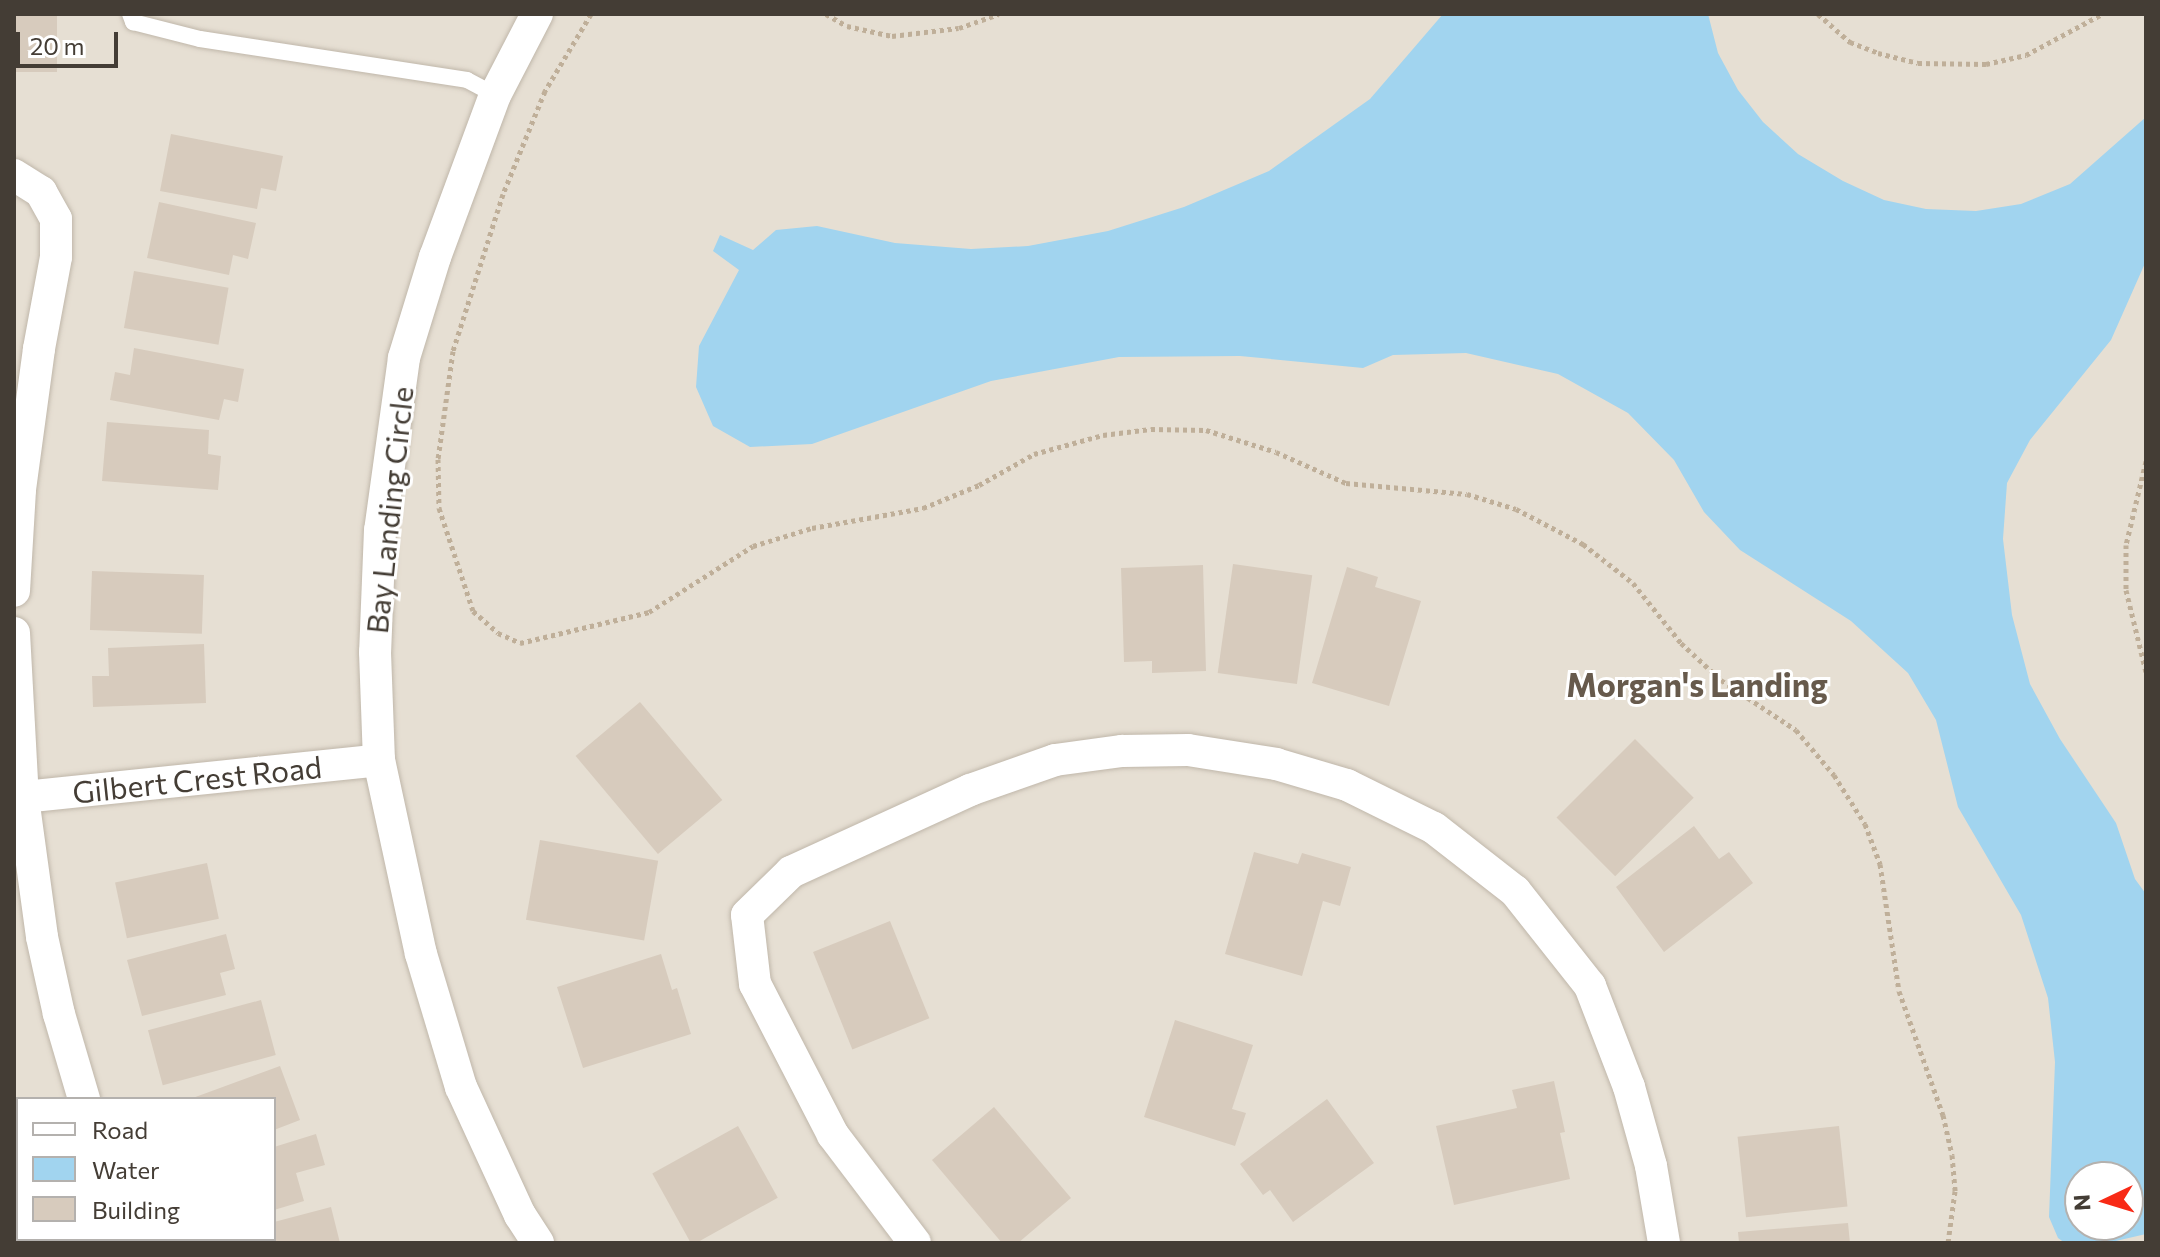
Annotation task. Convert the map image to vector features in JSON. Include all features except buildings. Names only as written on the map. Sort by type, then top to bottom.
[{"type":"street","name":"Bay Landing Circle","points":[[537,14],[495,95],[435,257],[404,358],[380,530],[375,652],[379,760],[421,954],[461,1087],[520,1215],[538,1243]]},
{"type":"street","points":[[14,175],[41,192],[56,219],[56,257],[39,349],[20,490],[14,591]]},
{"type":"street","points":[[14,633],[18,798],[42,937],[59,1014],[83,1097]]},
{"type":"street","points":[[915,1243],[833,1135],[762,998],[755,984],[747,915],[791,872],[970,790],[1055,760],[1122,751],[1188,750],[1276,764],[1347,785],[1434,828],[1515,891],[1590,986],[1629,1087],[1651,1166],[1664,1243]]},
{"type":"street","name":"Gilbert Crest Road","points":[[18,798],[379,760]]},
{"type":"lane","points":[[130,14],[133,22],[200,39],[467,80],[495,95]]},
{"type":"path","points":[[591,14],[545,91],[503,194],[453,351],[438,459],[439,508],[473,611],[498,633],[520,643],[649,612],[753,546],[812,528],[923,508],[979,485],[1034,454],[1103,435],[1151,429],[1206,430],[1276,452],[1346,483],[1467,494],[1516,509],[1583,544],[1633,583],[1681,643],[1721,680],[1796,730],[1834,775],[1865,824],[1880,864],[1899,991],[1943,1115],[1952,1155],[1955,1191],[1948,1243]]},
{"type":"path","points":[[826,14],[859,30],[892,36],[959,28],[999,14]]},
{"type":"path","points":[[1818,14],[1850,42],[1878,53],[1918,63],[1986,64],[2026,55],[2102,14]]},
{"type":"path","points":[[2146,461],[2133,504],[2126,560],[2126,590],[2146,672]]},
{"type":"shaded area","points":[[14,14],[2146,14],[2146,1243],[14,1243]]},
{"type":"water","points":[[1443,14],[1708,14],[1718,53],[1738,90],[1763,122],[1798,154],[1843,181],[1884,200],[1926,209],[1976,211],[2021,204],[2070,184],[2146,117],[2146,261],[2111,340],[2030,440],[2007,483],[2003,539],[2012,615],[2030,684],[2060,739],[2116,823],[2135,879],[2146,894],[2146,1234],[2144,1161],[2064,1161],[2064,1241],[2116,1241],[2065,1243],[2058,1238],[2049,1217],[2055,1062],[2048,998],[2021,915],[1958,807],[1936,720],[1908,673],[1851,621],[1740,550],[1704,512],[1674,460],[1628,413],[1558,374],[1466,353],[1393,355],[1363,368],[1240,356],[1119,357],[991,381],[812,444],[750,447],[713,426],[696,387],[699,346],[739,270],[713,251],[720,235],[753,250],[776,230],[817,226],[895,243],[971,249],[1028,246],[1108,231],[1184,207],[1269,171],[1370,99]]},
{"type":"district","name":"Morgan's Landing","points":[[1697,684]]}]
